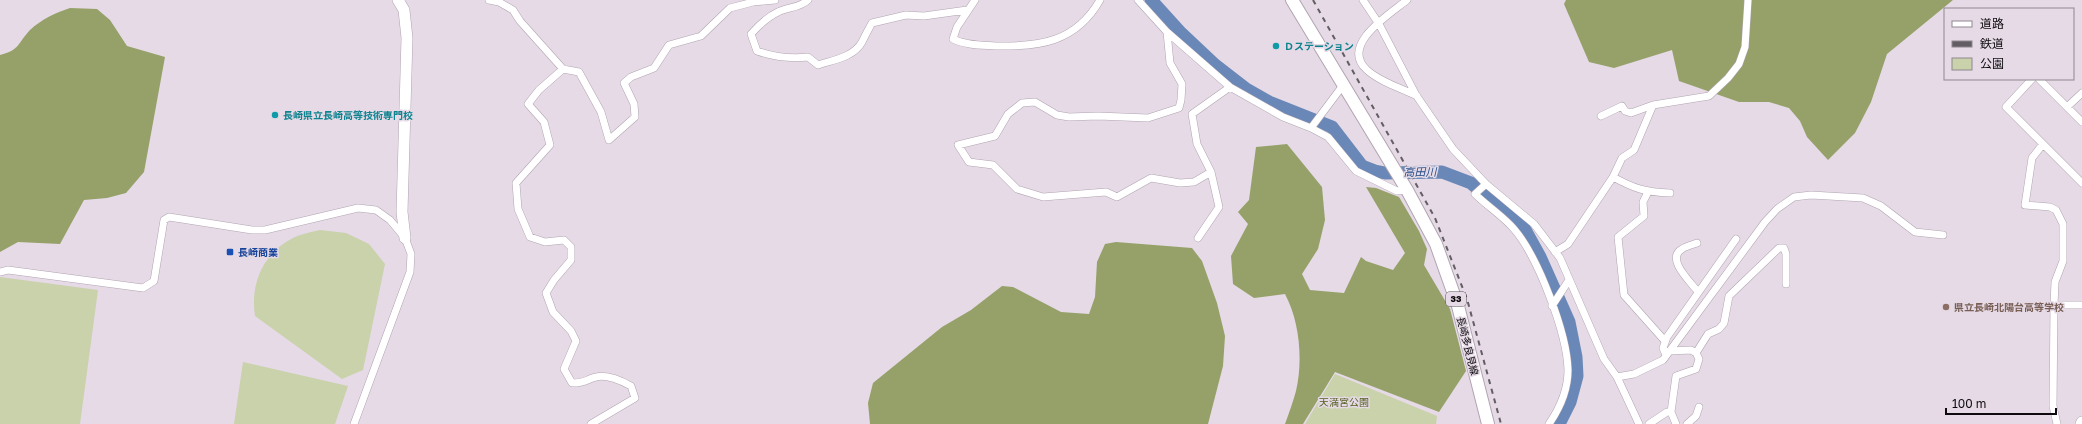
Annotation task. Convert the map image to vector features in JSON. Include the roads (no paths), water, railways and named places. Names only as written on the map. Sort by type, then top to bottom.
[{"type":"main road","name":"33","points":[[1292,0],[1405,186]]},
{"type":"main road","name":"長崎多良見線","points":[[1405,186],[1436,244],[1458,306],[1488,424]]},
{"type":"street","points":[[354,424],[410,272],[411,254],[405,238],[402,212],[407,38],[404,10],[398,0]]},
{"type":"street","points":[[489,0],[499,2],[513,10],[520,21],[562,69],[579,72],[601,112],[609,140],[634,117],[634,104],[624,82],[631,77],[654,68],[669,45],[700,36],[730,8],[753,2],[775,0]]},
{"type":"street","points":[[808,0],[803,4],[779,11],[760,23],[751,34],[757,51],[772,56],[793,58],[808,57],[818,66],[850,54],[861,43],[863,36],[872,23],[906,15],[924,16],[967,10]]},
{"type":"street","points":[[975,0],[957,27],[953,39],[958,42],[984,46],[1024,47],[1052,42],[1062,37],[1092,14],[1100,0]]},
{"type":"street","points":[[1138,0],[1167,32],[1230,87],[1283,117],[1311,128],[1328,137],[1356,171],[1397,191],[1405,186]]},
{"type":"street","points":[[1363,0],[1379,24],[1417,96],[1453,149],[1485,185],[1534,224],[1555,252],[1604,359],[1617,377],[1639,424]]},
{"type":"street","points":[[1407,0],[1368,32],[1360,43],[1359,55],[1367,70],[1417,96]]},
{"type":"street","points":[[1601,116],[1622,106],[1624,111],[1631,113],[1654,104],[1709,96],[1728,78],[1739,64],[1745,47],[1748,0]]},
{"type":"street","points":[[1167,32],[1170,63],[1182,84],[1179,108],[1148,118],[1069,117],[1057,115],[1035,102],[1022,103],[1008,114],[995,136],[958,145],[969,162],[993,165],[1017,189],[1043,196],[1106,192],[1117,197],[1151,178],[1180,183],[1194,182],[1211,172]]},
{"type":"street","points":[[562,69],[539,90],[528,104],[544,122],[550,145],[516,183],[518,209],[530,237],[545,242],[564,240],[571,247],[571,260],[554,280],[546,293],[553,312],[571,331],[576,341],[564,369],[572,383],[584,383],[597,376],[620,380],[631,386],[635,398],[591,424]]},
{"type":"street","points":[[2031,80],[2006,107],[2082,183]]},
{"type":"street","points":[[2040,80],[2082,122]]},
{"type":"street","points":[[1311,128],[1344,84]]},
{"type":"street","points":[[1198,238],[1219,207],[1211,172],[1197,144],[1192,114],[1230,87]]},
{"type":"street","points":[[2067,107],[2082,93]]},
{"type":"street","points":[[1555,252],[1568,244],[1613,177],[1622,158],[1634,150],[1654,104]]},
{"type":"street","points":[[2043,144],[2032,158],[2024,205],[2050,207],[2056,210],[2063,224],[2063,261],[2055,282],[2054,305],[2053,406],[2057,424]]},
{"type":"street","points":[[1613,177],[1634,189],[1648,192],[1670,193]]},
{"type":"street","points":[[1485,185],[1475,194],[1513,229],[1536,266],[1560,326],[1568,370],[1564,392],[1557,412],[1549,424]]},
{"type":"street","points":[[1648,192],[1644,202],[1644,216],[1618,237],[1621,275],[1624,295],[1665,341]]},
{"type":"street","points":[[1617,377],[1634,374],[1663,360],[1765,222],[1777,209],[1794,198],[1811,194],[1863,198],[1880,206],[1915,232],[1943,235]]},
{"type":"street","points":[[0,272],[8,270],[143,288],[154,281],[164,220],[169,217],[252,230],[265,230],[358,208],[376,210],[390,220],[405,238]]},
{"type":"street","points":[[1668,353],[1663,348],[1665,341],[1736,239]]},
{"type":"street","points":[[1697,243],[1681,250],[1677,254],[1676,260],[1679,269],[1698,292]]},
{"type":"street","points":[[1696,353],[1708,334],[1719,329],[1724,323],[1729,296],[1779,248],[1784,248],[1786,254],[1786,284]]},
{"type":"street","points":[[1552,306],[1569,280]]},
{"type":"street","points":[[2054,305],[2082,305]]},
{"type":"street","points":[[1668,353],[1691,350],[1696,353],[1699,359],[1696,369],[1676,376],[1672,412],[1676,424]]},
{"type":"street","points":[[1688,424],[1696,416],[1699,407]]},
{"type":"street","points":[[1649,424],[1667,412],[1672,412]]},
{"type":"waterway","name":"高田川","points":[[1151,0],[1181,33],[1215,65],[1246,89],[1269,102],[1332,127],[1362,166],[1385,173],[1442,172],[1471,183],[1524,228],[1540,257],[1569,322],[1576,357],[1577,376],[1570,402],[1559,424]]},
{"type":"railway","points":[[1313,0],[1435,218],[1467,299],[1501,424]]},
{"type":"place","name":"Ｄステーション","points":[[1276,46]]},
{"type":"place","name":"長崎県立長崎高等技術専門校","points":[[275,115]]},
{"type":"place","name":"長崎商業","points":[[230,252]]},
{"type":"place","name":"県立長崎北陽台高等学校","points":[[1946,307]]},
{"type":"park label","name":"天満宮公園","points":[[1344,402]]}]
